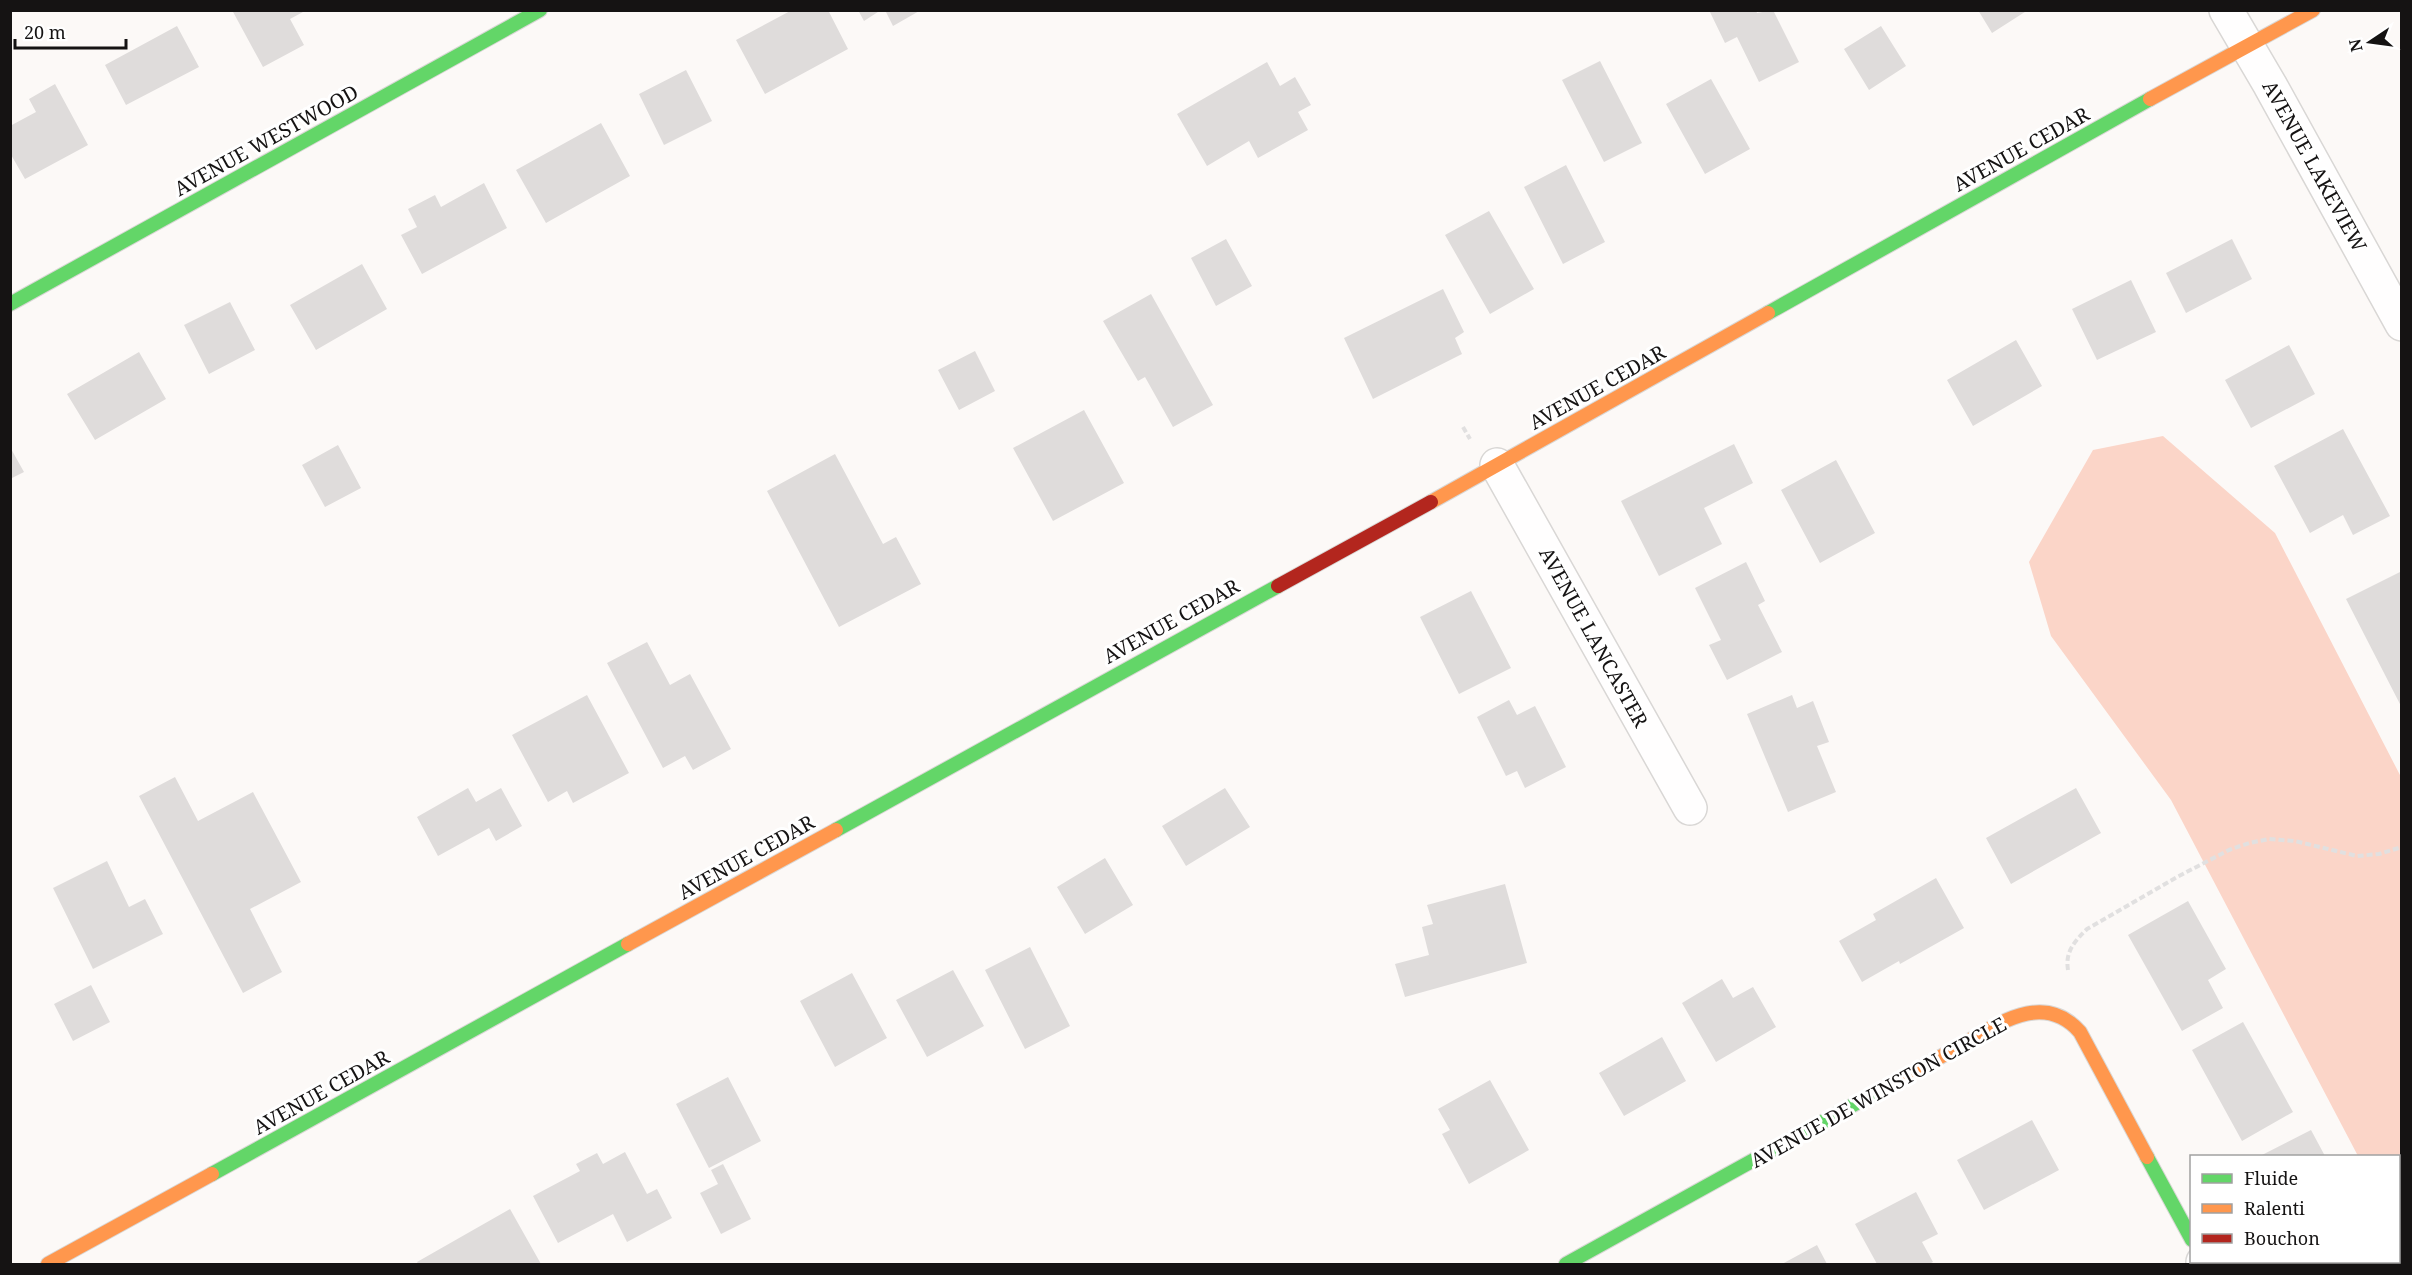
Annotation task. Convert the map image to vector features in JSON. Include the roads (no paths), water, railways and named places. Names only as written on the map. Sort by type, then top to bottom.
[{"type":"street","name":"AVENUE WESTWOOD","points":[[10,304],[540,10]]},
{"type":"street","name":"AVENUE LAKEVIEW","points":[[2226,10],[2402,324]]},
{"type":"street","name":"AVENUE CEDAR","points":[[48,1264],[1497,465],[2313,10]]},
{"type":"street","name":"AVENUE LANCASTER","points":[[1497,465],[1690,808]]},
{"type":"street","name":"AVENUE DE WINSTON CIRCLE","points":[[1566,1264],[2008,1019],[2038,1012],[2063,1017],[2080,1032],[2190,1236]]}]
